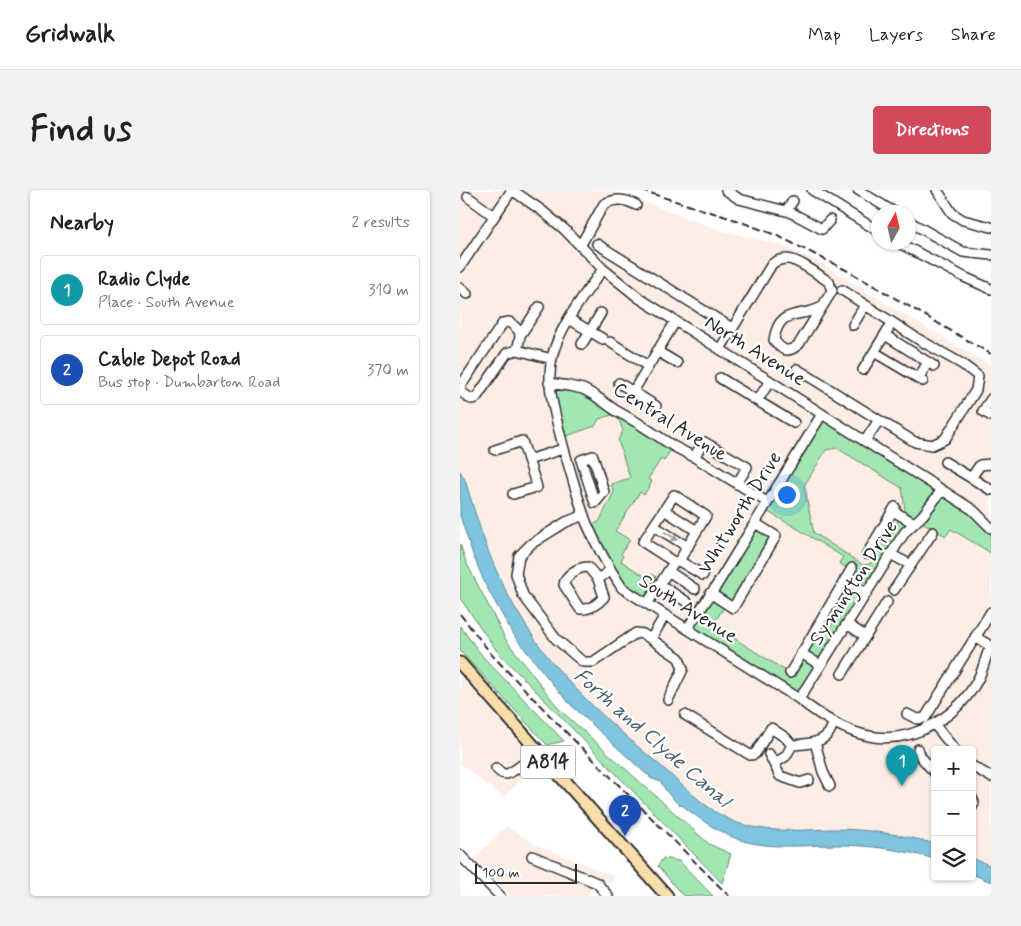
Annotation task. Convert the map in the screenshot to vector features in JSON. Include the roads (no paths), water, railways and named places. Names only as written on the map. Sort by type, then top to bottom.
[{"type":"main road","name":"A814","points":[[460,663],[637,861],[661,894]]},
{"type":"street","points":[[460,267],[512,190]]},
{"type":"street","name":"North Avenue","points":[[512,190],[564,229],[603,269],[639,298],[973,510],[991,528]]},
{"type":"street","points":[[726,190],[739,199],[786,211],[822,229],[830,220]]},
{"type":"street","points":[[812,190],[871,227]]},
{"type":"street","points":[[858,190],[883,205]]},
{"type":"street","points":[[937,190],[952,213],[962,220],[991,227]]},
{"type":"street","points":[[468,197],[494,216]]},
{"type":"street","points":[[580,246],[604,204],[618,199],[636,205]]},
{"type":"street","points":[[786,211],[793,201]]},
{"type":"street","points":[[916,226],[963,252],[991,255]]},
{"type":"street","points":[[597,244],[732,328]]},
{"type":"street","points":[[912,250],[991,289]]},
{"type":"street","points":[[720,349],[772,264],[786,258],[794,260],[830,282],[832,291],[799,344],[794,349],[780,348],[774,340],[775,332],[783,319],[789,315],[815,310],[822,306]]},
{"type":"street","name":"South Avenue","points":[[603,269],[563,328],[552,359],[549,383],[563,449],[584,515],[588,526],[622,588],[834,722],[846,729],[870,736],[897,738],[934,724],[952,712],[970,693],[990,650]]},
{"type":"street","points":[[796,369],[916,442],[932,445],[945,439],[976,390],[978,376],[962,364],[918,339],[842,290]]},
{"type":"street","points":[[853,325],[865,305]]},
{"type":"street","points":[[517,350],[521,334],[538,307]]},
{"type":"street","points":[[582,344],[601,313]]},
{"type":"street","points":[[569,319],[648,366]]},
{"type":"street","points":[[460,386],[503,323],[509,322],[518,328],[521,334]]},
{"type":"street","points":[[632,393],[675,322]]},
{"type":"street","points":[[863,370],[892,322]]},
{"type":"street","points":[[874,352],[921,380],[931,364],[885,335]]},
{"type":"street","points":[[460,391],[471,399],[476,398],[507,353],[517,350],[552,359]]},
{"type":"street","points":[[657,351],[677,363]]},
{"type":"street","points":[[720,378],[794,423]]},
{"type":"street","points":[[757,401],[770,381]]},
{"type":"street","name":"Central Avenue","points":[[549,383],[582,389],[767,502]]},
{"type":"street","points":[[619,384],[656,406]]},
{"type":"street","points":[[991,399],[983,411],[991,416]]},
{"type":"street","name":"Whitworth Drive","points":[[687,629],[822,414]]},
{"type":"street","points":[[865,441],[878,420]]},
{"type":"street","points":[[495,450],[522,441],[537,486],[513,494]]},
{"type":"street","points":[[694,458],[704,442],[748,467],[737,484]]},
{"type":"street","points":[[528,460],[563,449]]},
{"type":"street","points":[[593,456],[604,492],[595,503],[587,478],[581,460],[593,456]]},
{"type":"street","points":[[945,462],[991,490]]},
{"type":"street","points":[[971,478],[980,465],[991,464]]},
{"type":"street","points":[[574,483],[587,478]]},
{"type":"street","name":"Symington Drive","points":[[798,699],[905,532],[923,515],[942,490]]},
{"type":"street","points":[[647,604],[668,571],[676,561],[688,547],[706,516],[674,494],[643,542],[676,561],[703,575]]},
{"type":"street","points":[[867,554],[894,509],[914,523]]},
{"type":"street","points":[[664,510],[697,531]]},
{"type":"street","points":[[584,515],[566,522],[531,544],[518,556],[516,574],[523,594],[556,639],[583,662],[593,662],[636,633],[643,634],[679,658],[683,669],[668,700]]},
{"type":"street","points":[[710,593],[733,608],[776,536],[755,523]]},
{"type":"street","points":[[654,526],[688,547]]},
{"type":"street","points":[[894,590],[933,532]]},
{"type":"street","points":[[890,554],[911,565]]},
{"type":"street","points":[[583,567],[588,567],[598,579],[604,597],[586,609],[580,609],[564,585],[564,581],[567,576],[583,567]]},
{"type":"street","points":[[790,673],[852,568]]},
{"type":"street","points":[[598,579],[611,570]]},
{"type":"street","points":[[668,571],[695,588]]},
{"type":"street","points":[[845,579],[866,593]]},
{"type":"street","points":[[659,584],[687,602]]},
{"type":"street","points":[[842,674],[887,602]]},
{"type":"street","points":[[907,714],[917,719],[925,718],[991,612]]},
{"type":"street","points":[[651,639],[665,615]]},
{"type":"street","points":[[847,624],[865,636]]},
{"type":"street","points":[[975,637],[990,650]]},
{"type":"street","points":[[801,653],[820,665]]},
{"type":"street","name":"South Avenue","points":[[979,677],[991,665]]},
{"type":"street","points":[[685,715],[750,755],[755,754],[771,728],[786,738],[792,745]]},
{"type":"street","points":[[792,745],[815,742],[828,734],[834,722]]},
{"type":"street","points":[[934,724],[951,746]]},
{"type":"street","points":[[815,742],[830,786]]},
{"type":"street","points":[[774,764],[786,756],[792,745]]},
{"type":"street","points":[[918,749],[921,757],[931,768]]},
{"type":"street","points":[[496,768],[504,774],[508,774],[539,752]]},
{"type":"street","points":[[769,754],[780,776],[800,783],[809,780]]},
{"type":"street","points":[[976,768],[991,777]]},
{"type":"street","points":[[460,855],[500,896]]},
{"type":"street","points":[[532,856],[597,883],[608,896]]},
{"type":"water","points":[[460,471],[465,480],[494,566],[507,593],[543,651],[569,682],[621,732],[710,808],[732,821],[755,828],[857,830],[922,840],[931,843],[931,858],[911,853],[861,846],[761,845],[730,836],[681,806],[667,792],[661,782],[650,778],[649,775],[570,704],[516,638],[486,586],[460,516]]},
{"type":"water","points":[[976,860],[991,866],[991,882],[976,876]]},
{"type":"railway","points":[[640,190],[736,220],[778,236],[850,272],[991,354]]},
{"type":"railway","points":[[460,614],[492,655],[729,896]]},
{"type":"place","name":"Radio Clyde","points":[[902,786]]},
{"type":"place","name":"Cable Depot Road","points":[[625,836]]},
{"type":"water label","name":"Forth and Clyde Canal","points":[[652,738]]}]
